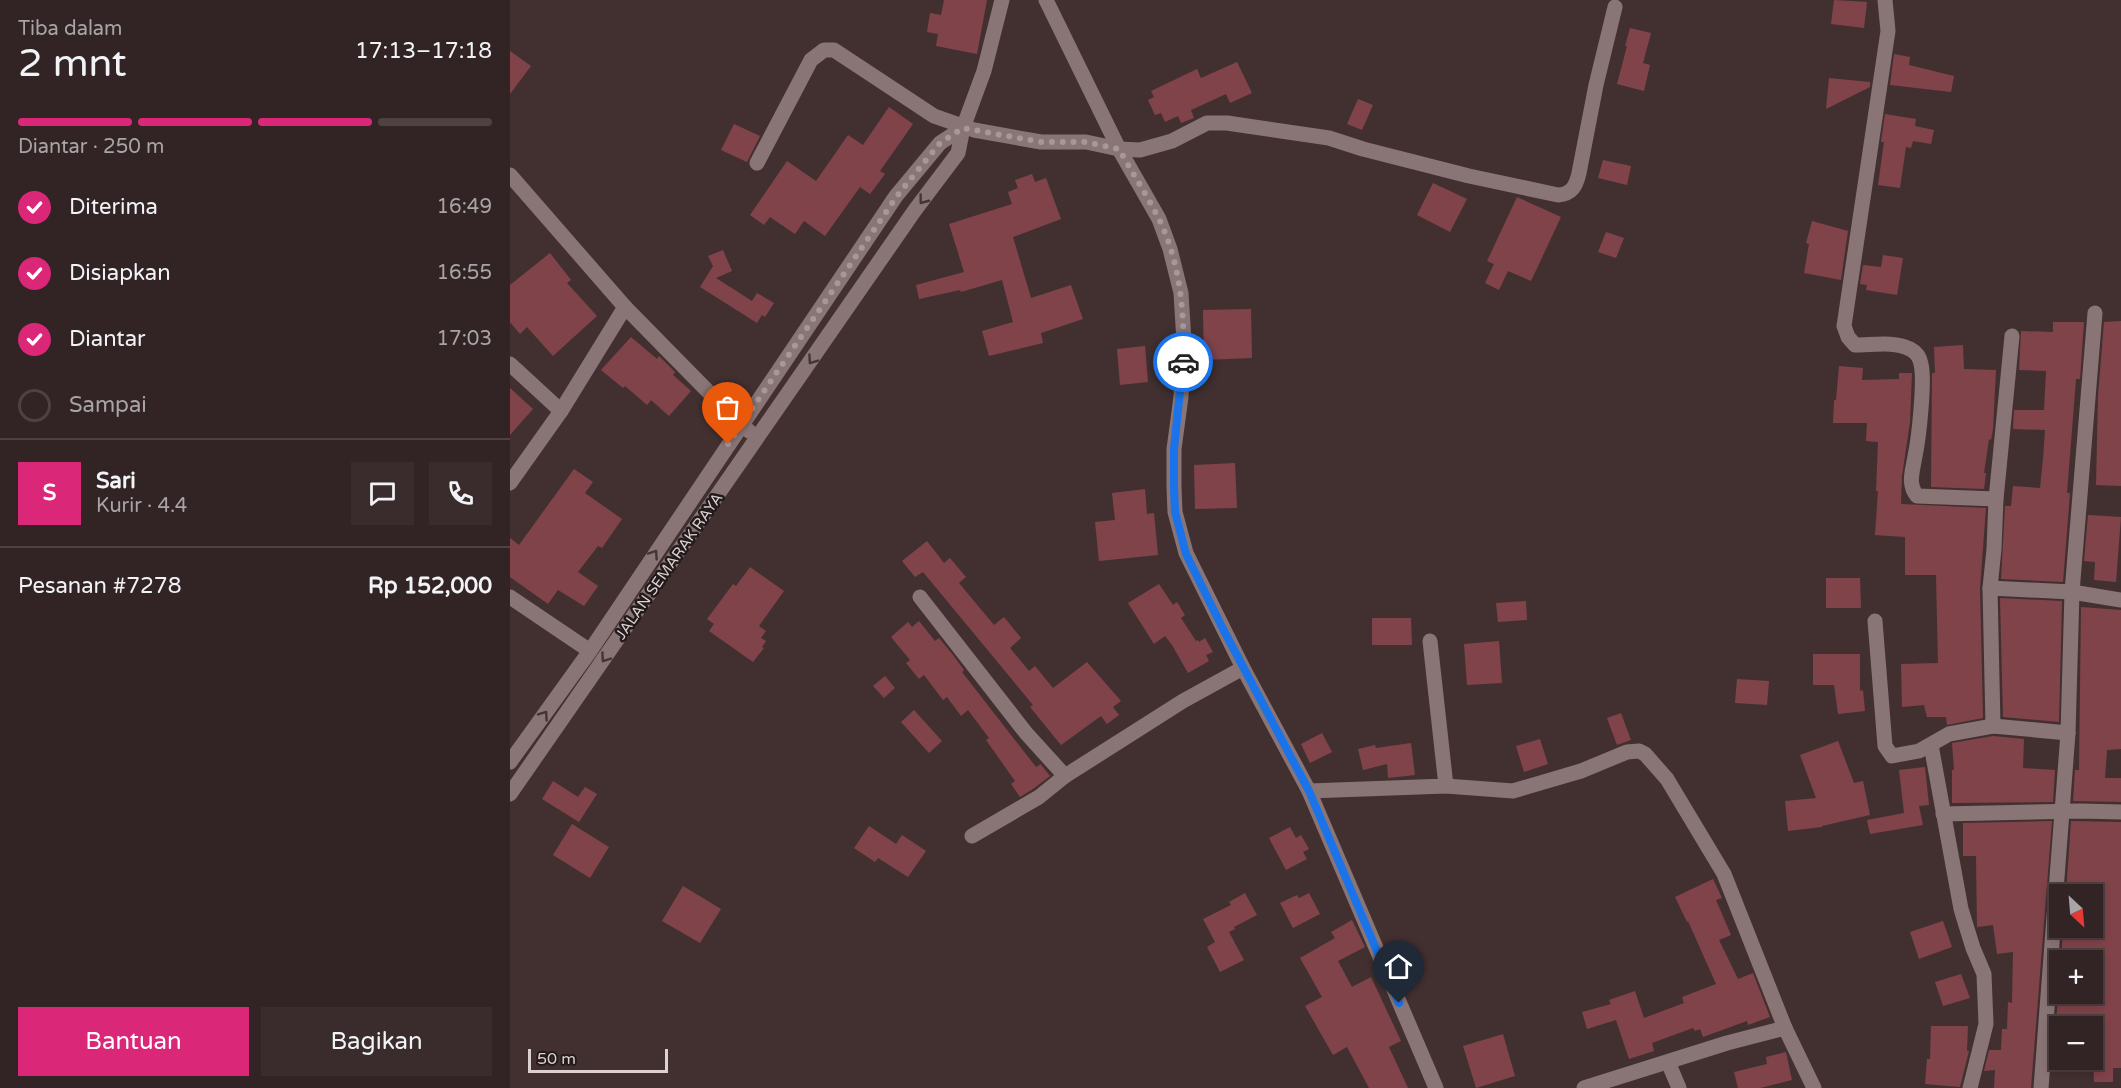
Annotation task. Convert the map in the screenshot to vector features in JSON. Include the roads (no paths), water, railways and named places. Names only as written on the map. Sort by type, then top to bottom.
[{"type":"street","name":"JALAN SEMARAK RAYA","points":[[510,794],[915,210],[958,153],[963,128],[984,71],[1002,0]]},
{"type":"street","points":[[1046,0],[1119,149],[1159,219],[1170,249],[1181,292],[1184,342],[1181,397],[1174,449],[1175,512],[1180,537],[1193,571],[1309,791],[1436,1088]]},
{"type":"street","points":[[1885,0],[1888,31],[1853,262],[1845,332],[1855,345],[1898,345],[1911,350],[1920,360],[1923,375],[1911,481],[1912,489],[1917,496],[1996,499]]},
{"type":"street","points":[[757,163],[811,60],[824,50],[834,50],[934,116],[963,128],[1041,142],[1086,142],[1119,149],[1140,150],[1172,141],[1207,123],[1227,123],[1329,138],[1469,176],[1563,195],[1576,185],[1580,173],[1596,85],[1615,7]]},
{"type":"street","name":"JALAN SEMARAK RAYA","points":[[510,762],[590,651],[897,196],[940,143],[963,128]]},
{"type":"street","points":[[510,175],[625,307],[741,425],[758,438]]},
{"type":"street","points":[[510,483],[561,411],[625,307]]},
{"type":"street","points":[[2041,1088],[2060,812],[2068,732],[2072,592],[2095,313]]},
{"type":"street","points":[[1993,726],[1990,588],[2012,336]]},
{"type":"street","points":[[510,364],[561,411]]},
{"type":"street","points":[[1990,588],[2072,592],[2121,600]]},
{"type":"street","points":[[510,597],[590,651]]},
{"type":"street","points":[[920,597],[1026,733],[1065,776]]},
{"type":"street","points":[[1875,621],[1885,746],[1892,756],[1919,751],[1949,734],[1993,726],[2068,732]]},
{"type":"street","points":[[1430,641],[1446,786]]},
{"type":"street","points":[[972,836],[1040,797],[1065,776],[1183,701],[1243,668]]},
{"type":"street","points":[[1932,745],[1961,909],[1984,974],[1986,1024],[1970,1088]]},
{"type":"street","points":[[1309,791],[1446,786],[1513,790],[1581,771],[1627,752],[1639,751],[1645,754],[1667,779],[1724,874],[1785,1028],[1814,1088]]},
{"type":"street","points":[[1943,814],[2121,812]]},
{"type":"street","points":[[1584,1088],[1748,1037],[1785,1028]]},
{"type":"street","points":[[1668,1062],[1678,1088]]}]
